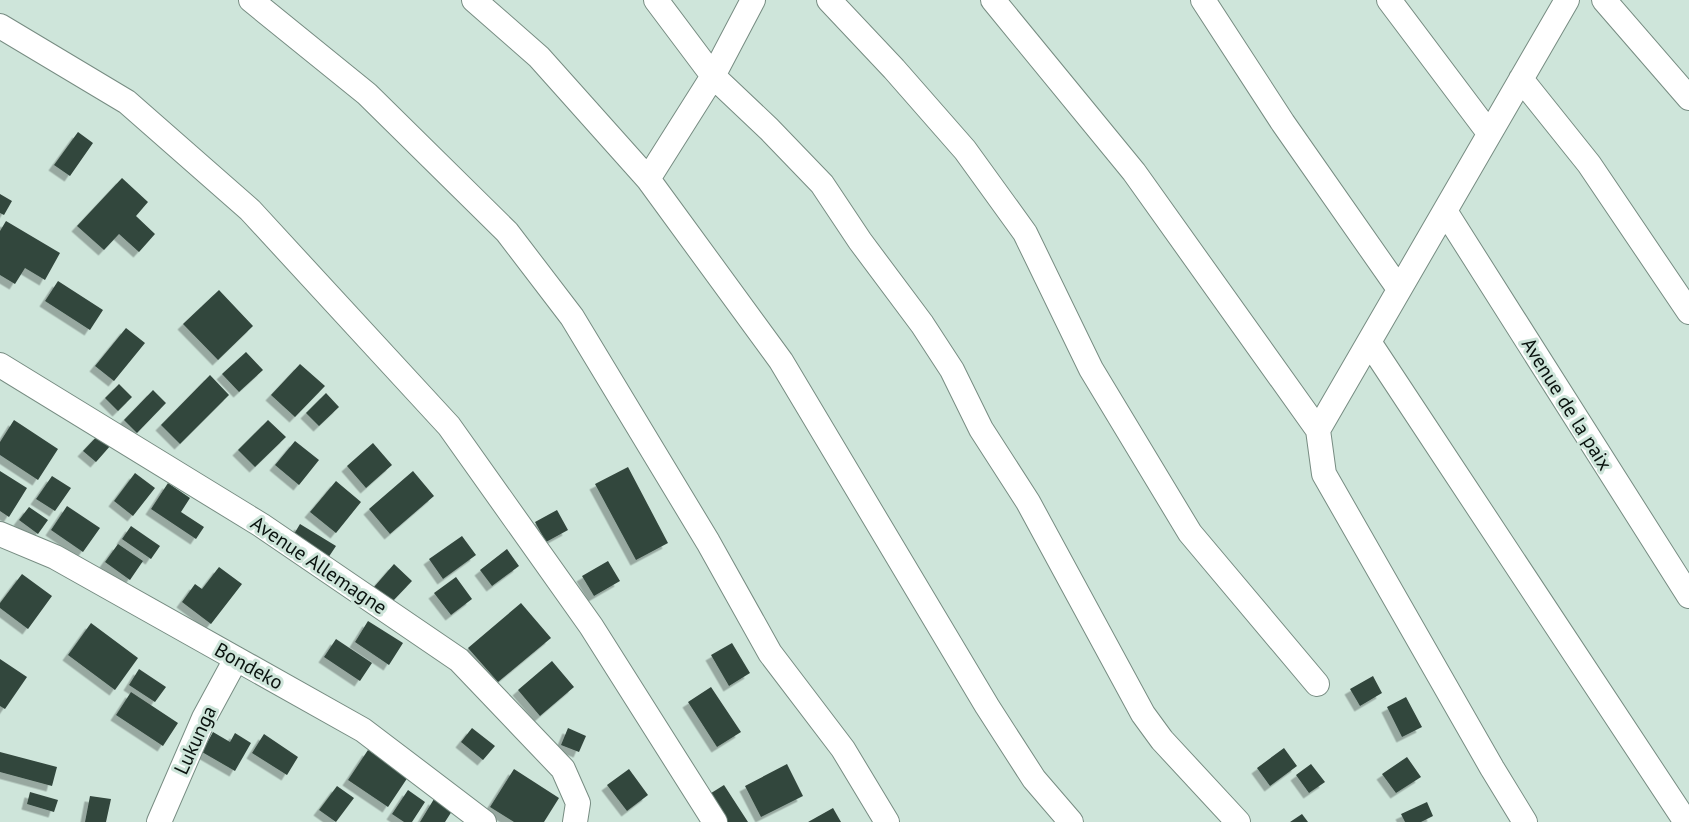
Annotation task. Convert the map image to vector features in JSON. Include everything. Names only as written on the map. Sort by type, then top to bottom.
[{"type":"street","points":[[251,0],[367,94],[507,232],[572,317],[708,542],[770,653],[843,749],[887,822]]},
{"type":"street","points":[[474,0],[539,57],[648,179],[781,361],[987,706],[1034,779],[1071,822]]},
{"type":"street","points":[[656,0],[713,76],[822,184],[860,241],[922,324],[952,370],[981,429],[1028,502],[1143,714],[1162,740],[1238,822]]},
{"type":"street","points":[[648,179],[713,76],[753,0]]},
{"type":"street","points":[[829,0],[894,69],[965,150],[1025,233],[1091,369],[1190,533],[1317,684]]},
{"type":"street","points":[[993,0],[1134,172],[1318,430],[1324,474],[1525,822]]},
{"type":"street","points":[[1203,0],[1284,123],[1399,289]]},
{"type":"street","points":[[1389,0],[1490,133]]},
{"type":"street","points":[[1318,430],[1566,0]]},
{"type":"street","points":[[1604,0],[1689,98]]},
{"type":"street","points":[[0,26],[127,102],[250,210],[449,426],[591,626],[715,822]]},
{"type":"street","points":[[1521,79],[1589,164],[1689,312]]},
{"type":"street","name":"Avenue de la paix","points":[[1445,211],[1689,597]]},
{"type":"street","points":[[1369,342],[1686,822]]},
{"type":"street","name":"Avenue Allemagne","points":[[0,366],[261,525],[459,660],[563,769],[578,803],[575,822]]},
{"type":"street","name":"Bondeko","points":[[0,534],[55,557],[363,730],[484,822]]},
{"type":"street","name":"Lukunga","points":[[159,822],[204,718],[236,659]]},
{"type":"building","points":[[78,132],[93,143],[70,176],[54,165]]},
{"type":"building","points":[[122,178],[148,202],[136,216],[155,234],[139,252],[119,234],[104,250],[77,226]]},
{"type":"building","points":[[0,194],[12,201],[4,215],[0,213]]},
{"type":"building","points":[[6,221],[60,253],[45,280],[25,268],[15,284],[0,275],[0,231]]},
{"type":"building","points":[[58,281],[103,310],[90,330],[45,301]]},
{"type":"building","points":[[219,290],[253,326],[218,360],[183,324]]},
{"type":"building","points":[[126,328],[145,343],[114,381],[95,366]]},
{"type":"building","points":[[246,352],[263,370],[239,392],[222,374]]},
{"type":"building","points":[[300,364],[325,386],[295,417],[271,395]]},
{"type":"building","points":[[210,375],[229,395],[180,444],[161,425]]},
{"type":"building","points":[[119,384],[132,397],[118,411],[105,398]]},
{"type":"building","points":[[153,390],[166,403],[137,433],[124,420]]},
{"type":"building","points":[[326,393],[339,407],[319,426],[306,413]]},
{"type":"building","points":[[14,420],[58,449],[38,480],[0,455],[0,442]]},
{"type":"building","points":[[268,420],[286,437],[255,467],[238,450]]},
{"type":"building","points":[[99,434],[111,445],[96,462],[83,451]]},
{"type":"building","points":[[295,441],[319,460],[299,485],[275,465]]},
{"type":"building","points":[[373,443],[392,465],[366,488],[347,466]]},
{"type":"building","points":[[628,467],[668,543],[636,560],[595,484]]},
{"type":"building","points":[[0,471],[27,488],[9,517],[0,511]]},
{"type":"building","points":[[413,471],[434,496],[390,534],[369,509]]},
{"type":"building","points":[[135,473],[155,488],[133,516],[114,501]]},
{"type":"building","points":[[52,476],[71,488],[55,511],[36,499]]},
{"type":"building","points":[[336,481],[361,502],[336,533],[310,512]]},
{"type":"building","points":[[168,483],[190,498],[181,512],[204,527],[196,539],[151,509]]},
{"type":"building","points":[[67,506],[100,528],[83,552],[51,530]]},
{"type":"building","points":[[29,507],[48,520],[38,534],[19,520]]},
{"type":"building","points":[[557,510],[568,530],[546,542],[535,522]]},
{"type":"building","points":[[300,524],[336,546],[326,561],[291,539]]},
{"type":"building","points":[[131,526],[160,546],[151,559],[122,539]]},
{"type":"building","points":[[462,536],[476,555],[443,579],[429,559]]},
{"type":"building","points":[[118,544],[143,561],[130,580],[105,562]]},
{"type":"building","points":[[507,549],[519,566],[492,586],[480,570]]},
{"type":"building","points":[[608,561],[620,581],[594,596],[582,576]]},
{"type":"building","points":[[394,564],[412,581],[391,603],[374,587]]},
{"type":"building","points":[[219,567],[242,584],[211,624],[182,602],[195,584],[202,589]]},
{"type":"building","points":[[22,574],[52,596],[28,629],[0,608],[0,603]]},
{"type":"building","points":[[456,577],[472,599],[451,615],[434,593]]},
{"type":"building","points":[[521,603],[551,638],[498,682],[468,648]]},
{"type":"building","points":[[368,621],[403,643],[389,665],[355,642]]},
{"type":"building","points":[[91,623],[138,658],[115,690],[68,655]]},
{"type":"building","points":[[336,639],[372,663],[360,681],[324,657]]},
{"type":"building","points":[[732,643],[750,673],[729,686],[711,655]]},
{"type":"building","points":[[0,659],[27,677],[5,709],[0,706]]},
{"type":"building","points":[[552,661],[574,687],[540,716],[518,690]]},
{"type":"building","points":[[139,669],[166,687],[155,702],[129,685]]},
{"type":"building","points":[[1373,676],[1382,693],[1360,706],[1350,689]]},
{"type":"building","points":[[711,687],[741,732],[717,747],[688,702]]},
{"type":"building","points":[[131,692],[178,723],[163,746],[116,715]]},
{"type":"building","points":[[1406,697],[1422,727],[1402,737],[1387,707]]},
{"type":"building","points":[[472,728],[495,746],[483,760],[461,742]]},
{"type":"building","points":[[568,728],[586,736],[579,752],[561,745]]},
{"type":"building","points":[[213,732],[230,742],[235,733],[251,743],[235,771],[202,752]]},
{"type":"building","points":[[264,734],[298,757],[287,775],[252,753]]},
{"type":"building","points":[[1284,748],[1297,766],[1270,786],[1257,768]]},
{"type":"building","points":[[368,750],[408,777],[388,807],[348,780]]},
{"type":"building","points":[[0,752],[57,767],[52,786],[0,772]]},
{"type":"building","points":[[1407,757],[1421,777],[1396,793],[1382,774]]},
{"type":"building","points":[[787,764],[803,796],[761,817],[745,786]]},
{"type":"building","points":[[1311,764],[1325,782],[1309,793],[1296,775]]},
{"type":"building","points":[[514,769],[559,798],[544,822],[514,822],[490,807]]},
{"type":"building","points":[[629,769],[648,795],[627,811],[607,785]]},
{"type":"building","points":[[724,785],[748,822],[726,822],[708,795]]},
{"type":"building","points":[[337,786],[354,798],[336,822],[319,810]]},
{"type":"building","points":[[408,790],[425,802],[412,822],[404,822],[392,814]]},
{"type":"building","points":[[30,792],[58,800],[54,812],[27,804]]},
{"type":"building","points":[[90,796],[111,799],[106,822],[85,822]]},
{"type":"building","points":[[434,799],[452,811],[445,822],[420,822]]},
{"type":"building","points":[[1427,802],[1433,816],[1421,822],[1405,822],[1401,814]]},
{"type":"building","points":[[833,808],[841,822],[808,822]]},
{"type":"building","points":[[1302,814],[1308,822],[1290,822]]}]
